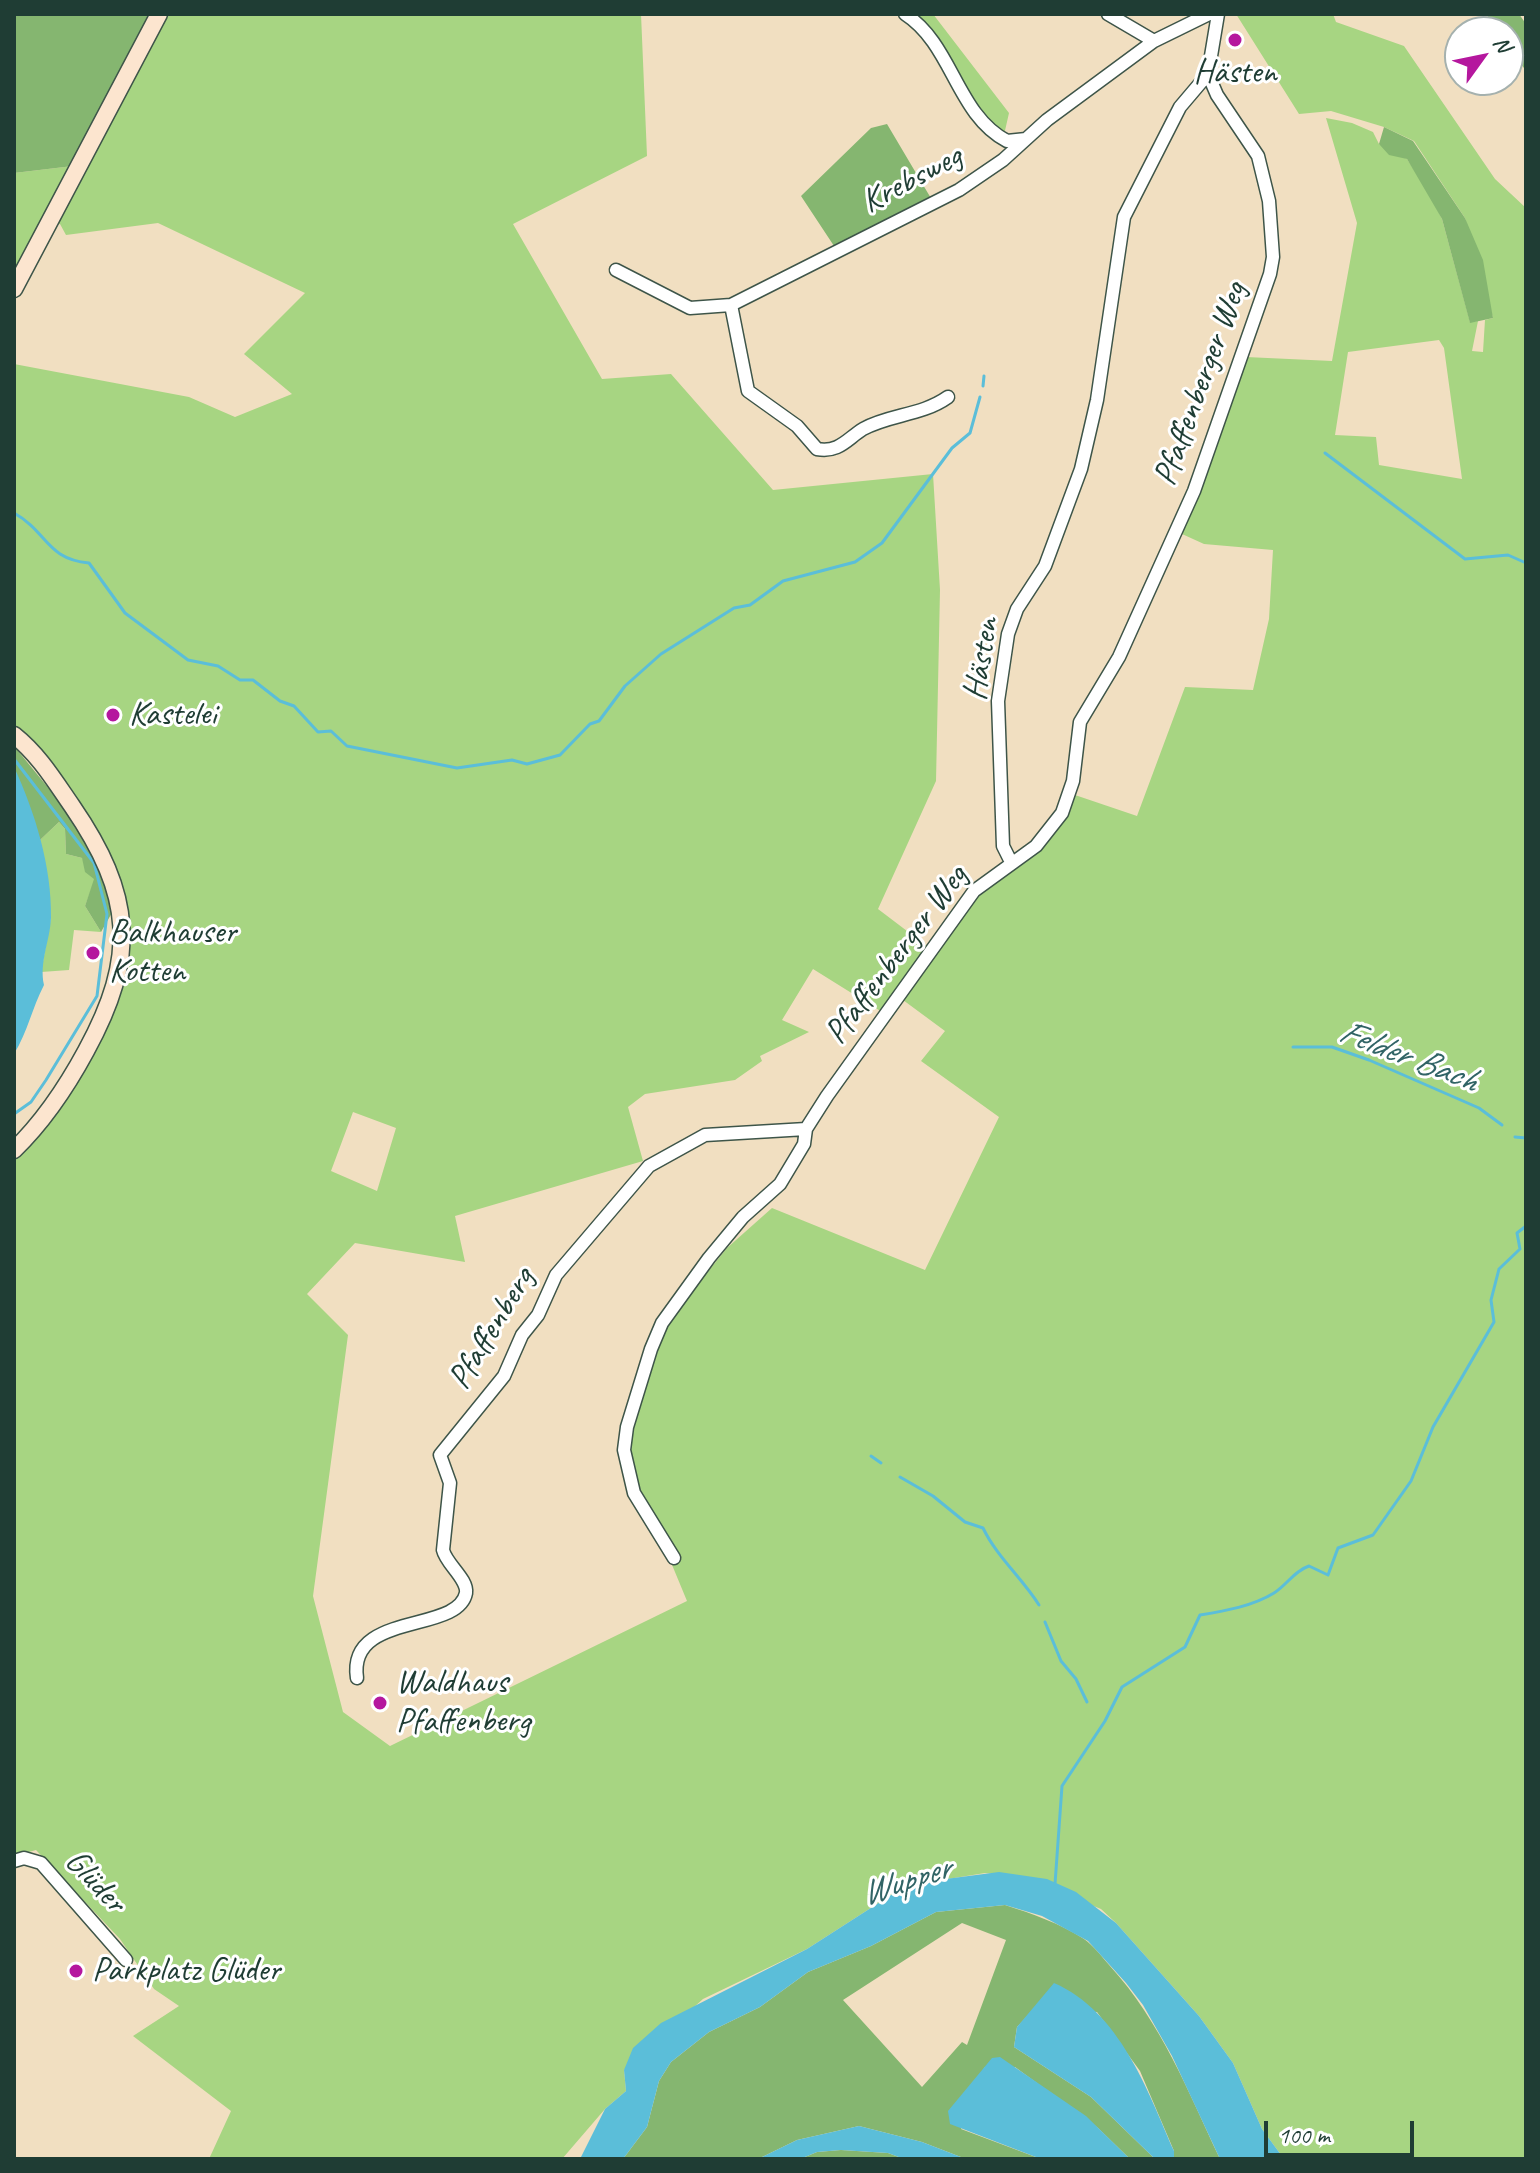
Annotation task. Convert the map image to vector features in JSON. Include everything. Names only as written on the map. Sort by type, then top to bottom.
[{"type":"main road","points":[[14,289],[159,14]]},
{"type":"main road","points":[[14,735],[39,758],[105,858],[123,946],[116,988],[96,1034],[51,1108],[14,1150]]},
{"type":"street","points":[[905,14],[934,42],[961,91],[985,123],[1007,141],[1026,139]]},
{"type":"street","points":[[1108,14],[1154,41]]},
{"type":"street","name":"Krebsweg","points":[[616,270],[690,308],[731,305],[947,197],[1003,160],[1047,120],[1154,41],[1209,14]]},
{"type":"street","points":[[1208,74],[1218,14]]},
{"type":"street","name":"Hästen","points":[[1011,862],[1003,846],[998,701],[1008,634],[1017,609],[1045,566],[1083,461],[1109,328],[1118,241],[1124,217],[1180,107],[1208,74]]},
{"type":"street","name":"Pfaffenberger Weg","points":[[674,1558],[634,1493],[624,1450],[627,1427],[662,1323],[743,1217],[780,1184],[804,1144],[806,1129],[974,891],[1042,840],[1065,807],[1073,781],[1080,722],[1119,657],[1194,491],[1272,267],[1271,215],[1258,156],[1217,95],[1208,74]]},
{"type":"street","points":[[731,305],[748,391],[797,426],[817,449],[835,449],[864,429],[920,413],[948,397]]},
{"type":"street","name":"Pfaffenberg","points":[[357,1678],[357,1663],[377,1635],[424,1622],[466,1595],[466,1587],[445,1558],[443,1550],[450,1483],[440,1455],[504,1376],[522,1335],[538,1315],[556,1275],[573,1254],[649,1166],[691,1141],[713,1134],[806,1129]]},
{"type":"street","name":"Glüder","points":[[14,1861],[24,1858],[41,1863],[126,1960]]},
{"type":"green space","points":[[14,14],[151,14],[73,166],[14,173]]},
{"type":"green space","points":[[165,14],[641,14],[647,156],[513,224],[602,379],[671,374],[773,490],[933,474],[940,590],[936,781],[878,909],[936,953],[975,899],[1052,836],[1075,795],[1137,816],[1185,687],[1253,690],[1269,619],[1273,550],[1204,544],[1182,534],[1208,471],[1246,357],[1332,361],[1357,223],[1326,118],[1352,123],[1373,132],[1379,144],[1407,159],[1442,219],[1470,322],[1478,321],[1472,351],[1483,352],[1485,320],[1493,318],[1465,218],[1414,141],[1384,127],[1331,111],[1299,114],[1236,14],[1333,14],[1336,22],[1404,46],[1495,179],[1526,208],[1526,2159],[1284,2159],[1262,2129],[1233,2063],[1199,2016],[1116,1923],[1101,1909],[1019,1876],[985,1873],[923,1883],[891,1895],[807,1949],[703,1999],[624,2070],[626,2091],[605,2109],[562,2159],[209,2159],[231,2111],[133,2036],[179,2006],[154,1989],[120,1939],[36,1850],[14,1856],[14,1159],[50,1122],[83,1073],[129,975],[129,922],[109,857],[14,730],[14,364],[189,397],[235,417],[292,394],[244,354],[305,293],[158,223],[66,235],[60,224],[52,225]],"holes":[[[1439,340],[1444,348],[1462,479],[1379,465],[1376,437],[1335,435],[1348,352]],[[813,969],[890,1017],[903,1000],[945,1031],[921,1061],[999,1117],[925,1270],[772,1208],[727,1248],[664,1326],[627,1448],[636,1488],[654,1524],[681,1556],[670,1560],[687,1601],[390,1746],[343,1712],[313,1596],[348,1335],[307,1294],[355,1243],[465,1262],[455,1216],[643,1161],[628,1107],[645,1094],[735,1080],[762,1061],[760,1056],[809,1032],[782,1020]],[[353,1112],[396,1128],[377,1191],[331,1171]]]},
{"type":"green space","points":[[911,14],[933,14],[1009,113],[1004,135],[969,96],[927,28]]},
{"type":"green space","points":[[1486,14],[1520,16],[1487,16]]},
{"type":"green space","points":[[1524,21],[1526,24],[1526,71],[1524,68]]},
{"type":"green space","points":[[887,124],[932,200],[834,246],[801,196],[871,128]]},
{"type":"green space","points":[[1384,127],[1413,141],[1465,218],[1483,260],[1493,318],[1470,323],[1442,219],[1407,159],[1389,155],[1379,144]]},
{"type":"green space","points":[[73,166],[14,278],[14,173]]},
{"type":"green space","points":[[14,746],[82,829],[99,858],[113,911],[101,932],[85,906],[94,879],[85,872],[82,858],[66,854],[65,829],[59,822],[40,840],[14,767]]},
{"type":"green space","points":[[59,822],[65,829],[66,854],[82,858],[95,879],[85,906],[101,932],[74,930],[69,970],[41,972],[51,918],[40,840]]},
{"type":"green space","points":[[1005,1905],[1036,1915],[1088,1942],[1128,1988],[1159,2034],[1220,2159],[1174,2159],[1174,2151],[1140,2071],[1097,2012],[1033,2010],[1017,2027],[1014,2047],[1091,2097],[1155,2159],[1130,2159],[1098,2128],[1015,2067],[985,2067],[977,2080],[961,2129],[1041,2159],[966,2159],[922,2142],[859,2126],[797,2140],[758,2159],[623,2159],[647,2127],[659,2081],[671,2062],[709,2032],[760,2007],[808,1972],[871,1946],[936,1912]],"holes":[[[962,1923],[1006,1940],[967,2045],[962,2042],[922,2087],[843,2000]]]},
{"type":"green space","points":[[817,2152],[888,2153],[904,2159],[800,2159]]},
{"type":"water","points":[[14,767],[41,840],[49,879],[51,918],[43,968],[44,985],[14,1054]]},
{"type":"water","points":[[999,1872],[1047,1879],[1076,1892],[1116,1923],[1199,2016],[1233,2063],[1262,2129],[1284,2159],[1220,2159],[1172,2056],[1143,2005],[1126,1983],[1088,1941],[1042,1916],[1005,1905],[936,1912],[871,1946],[808,1972],[760,2007],[709,2032],[671,2062],[659,2081],[647,2127],[623,2159],[580,2159],[605,2109],[626,2091],[624,2070],[633,2048],[661,2023],[807,1949],[891,1895],[938,1880]]},
{"type":"water","points":[[1054,1983],[1077,1996],[1097,2013],[1129,2055],[1174,2151],[1174,2159],[1155,2159],[1091,2097],[1014,2047],[1017,2027]]},
{"type":"water","points":[[1000,2057],[1086,2116],[1130,2159],[1041,2159],[950,2124],[948,2111],[992,2058]]},
{"type":"water","points":[[859,2126],[922,2142],[966,2159],[904,2159],[888,2153],[841,2150],[817,2152],[800,2159],[758,2159],[797,2140]]},
{"type":"waterway","points":[[983,386],[984,376]]},
{"type":"waterway","points":[[14,513],[55,550],[89,563],[125,613],[188,660],[218,666],[240,680],[253,680],[280,701],[294,706],[318,732],[331,731],[347,746],[457,768],[512,760],[527,764],[560,755],[590,724],[599,721],[625,686],[661,654],[734,608],[750,605],[783,581],[855,562],[882,543],[952,448],[970,433],[980,397]]},
{"type":"waterway","points":[[1325,453],[1465,559],[1508,555],[1526,563]]},
{"type":"waterway","points":[[14,759],[94,863],[107,914],[97,996],[31,1102],[14,1114]]},
{"type":"waterway","name":"Felder Bach","points":[[1293,1047],[1332,1047],[1369,1060],[1479,1108],[1502,1125]]},
{"type":"waterway","name":"Felder Bach","points":[[1515,1137],[1526,1138]]},
{"type":"waterway","points":[[1055,1884],[1062,1786],[1105,1721],[1122,1687],[1185,1647],[1200,1615],[1266,1598],[1309,1566],[1328,1575],[1338,1548],[1373,1535],[1411,1481],[1433,1427],[1494,1322],[1491,1300],[1499,1269],[1520,1249],[1517,1233],[1526,1226]]},
{"type":"waterway","points":[[871,1456],[881,1463]]},
{"type":"waterway","points":[[900,1477],[933,1496],[965,1522],[983,1528],[1039,1605]]},
{"type":"waterway","points":[[1045,1622],[1061,1661],[1076,1679],[1087,1702]]},
{"type":"place","name":"Hästen","points":[[1235,40]]},
{"type":"place","name":"Kastelei","points":[[113,715]]},
{"type":"place","name":"Balkhauser Kotten","points":[[93,953]]},
{"type":"place","name":"Waldhaus Pfaffenberg","points":[[380,1703]]},
{"type":"place","name":"Parkplatz Glüder","points":[[76,1971]]},
{"type":"water label","name":"Wupper","points":[[906,1882]]}]
